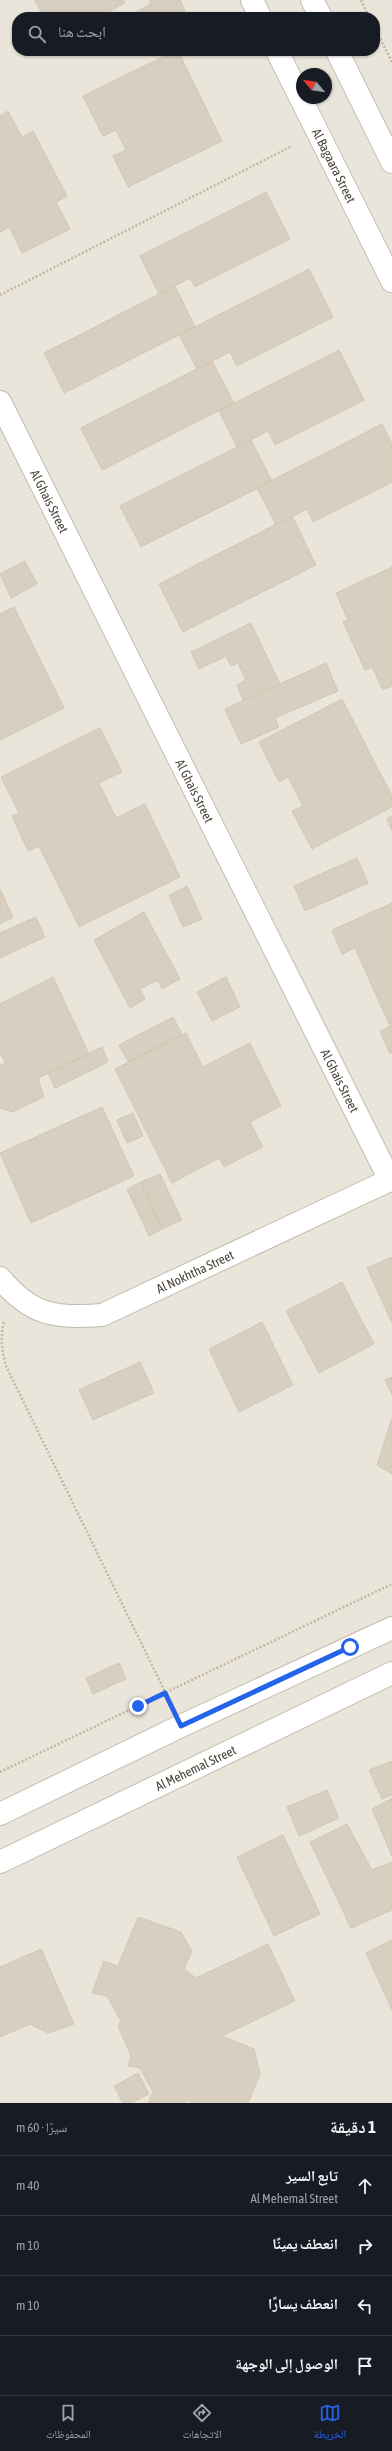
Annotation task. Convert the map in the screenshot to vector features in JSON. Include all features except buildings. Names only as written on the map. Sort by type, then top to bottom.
[{"type":"street","points":[[252,0],[258,12]]},
{"type":"street","points":[[312,0],[318,12]]},
{"type":"street","name":"Al Bagaara Street","points":[[279,56],[392,281]]},
{"type":"street","points":[[339,56],[392,162]]},
{"type":"street","name":"Al Ghais Street","points":[[0,402],[391,1180]]},
{"type":"street","name":"Al Nokhtha Street","points":[[7,1286],[40,1311],[70,1318],[102,1314],[391,1180]]},
{"type":"street","points":[[0,1814],[181,1726],[392,1628]]},
{"type":"street","name":"Al Mehemal Street","points":[[0,1862],[392,1673]]},
{"type":"path","points":[[361,0],[367,12]]},
{"type":"path","points":[[380,38],[392,62]]},
{"type":"path","points":[[0,295],[317,133]]},
{"type":"path","points":[[7,1286],[1,1330],[1,1349],[6,1366],[181,1726]]},
{"type":"path","points":[[0,1772],[392,1584]]},
{"type":"shaded area","points":[[0,0],[392,0],[392,2103],[0,2103]]},
{"type":"route","points":[[138,1706],[165,1693],[181,1726],[350,1647]]}]
